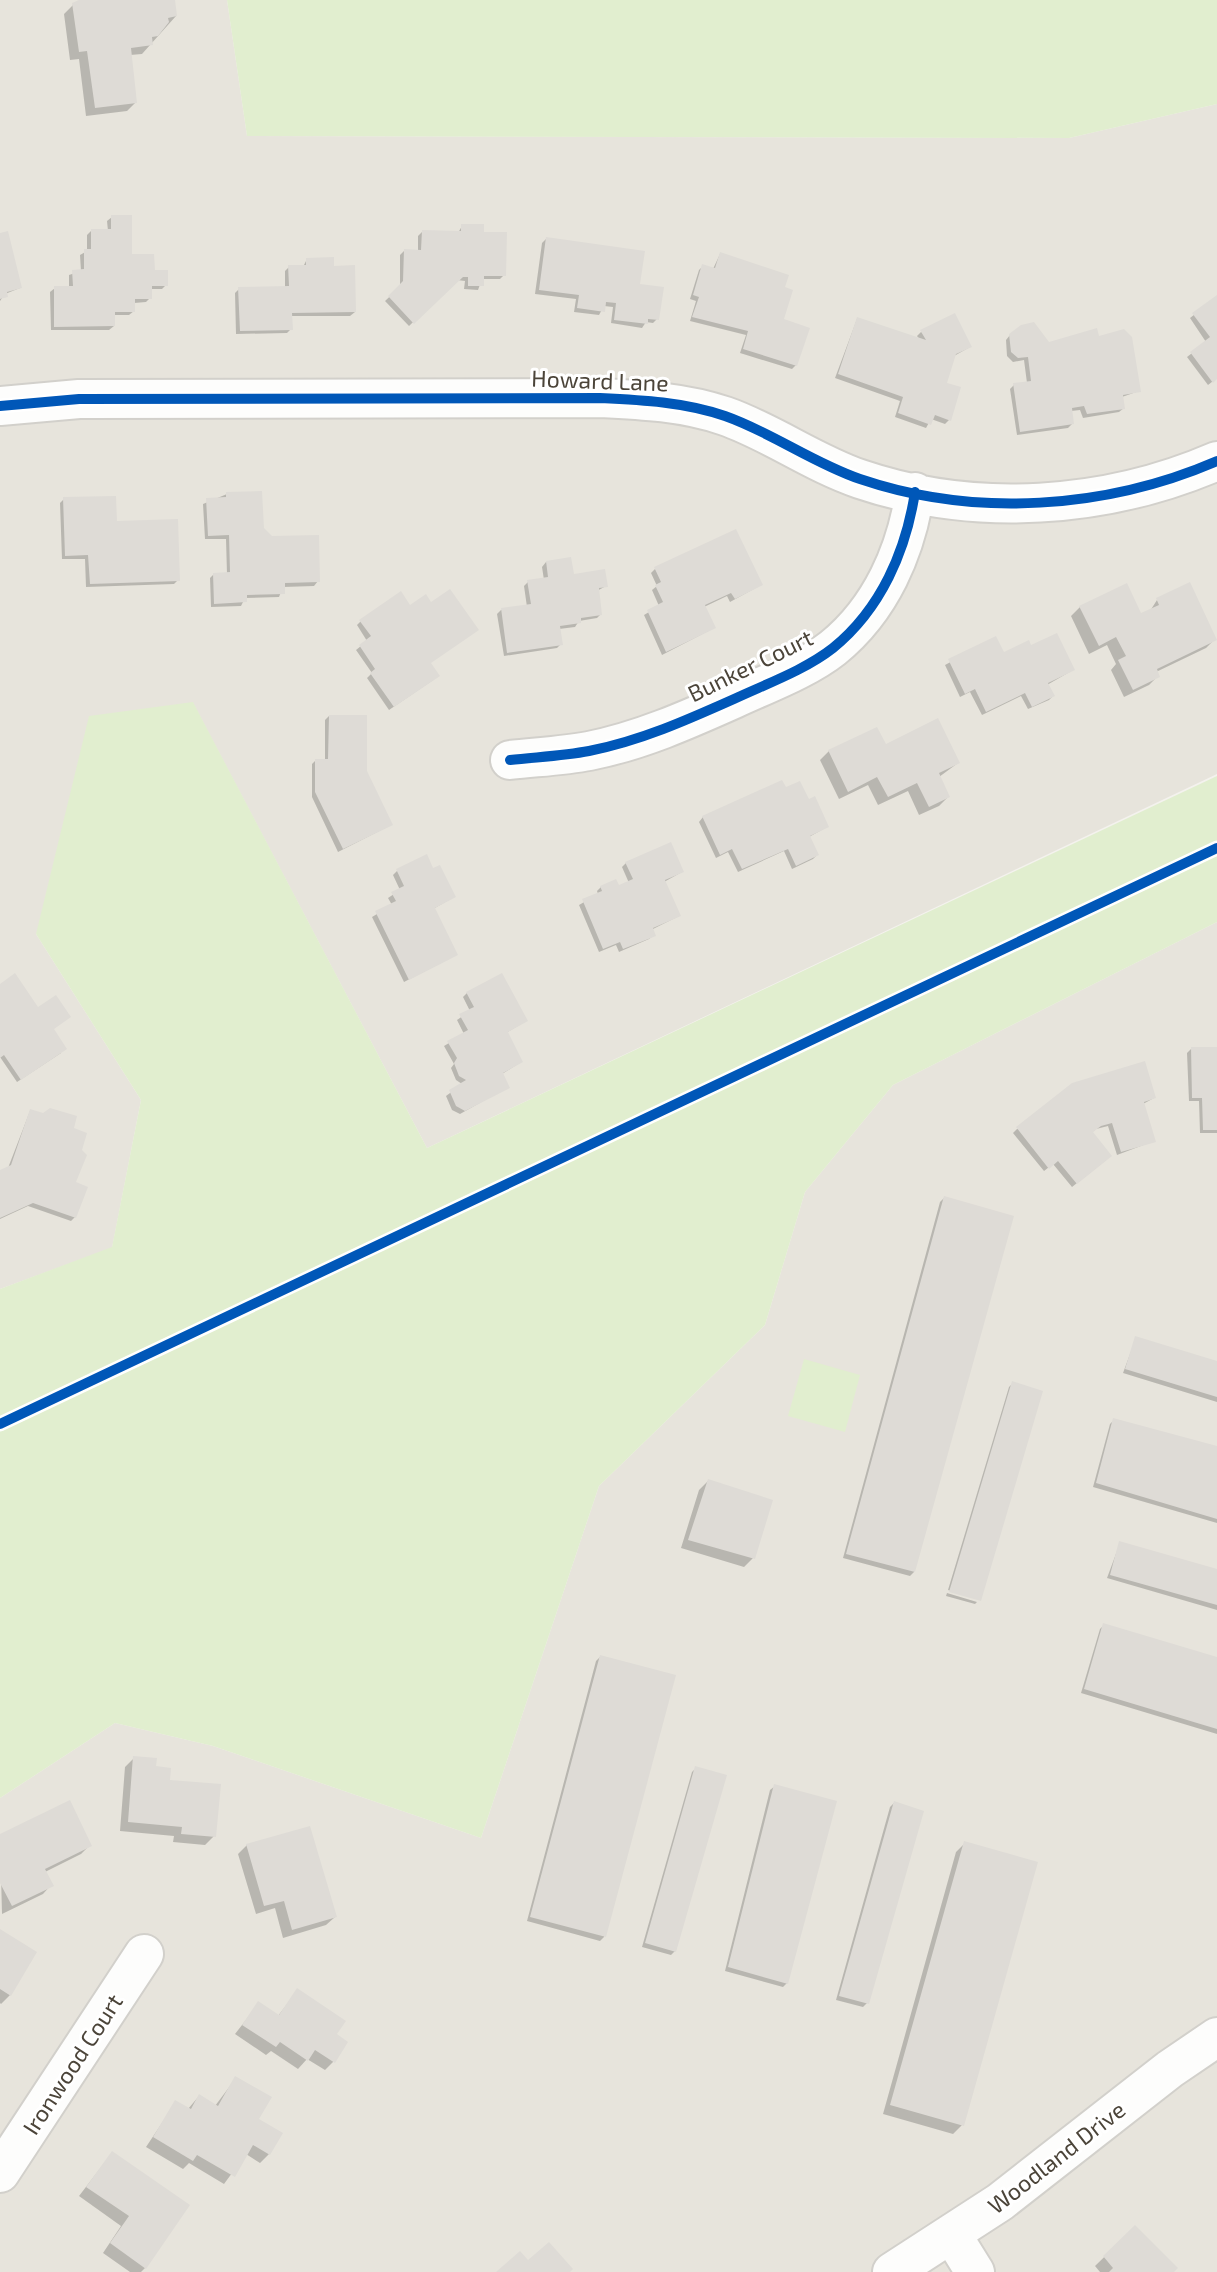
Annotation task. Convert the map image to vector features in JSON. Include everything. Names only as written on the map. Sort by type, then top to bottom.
[{"type":"street","name":"Howard Lane","points":[[0,406],[79,399],[600,398],[664,401],[726,416],[860,479],[915,492],[1021,504],[1103,497],[1185,475],[1217,461]]},
{"type":"street","name":"Bunker Court","points":[[510,760],[588,751],[663,731],[791,673],[832,648],[865,615],[891,576],[909,531],[915,492]]},
{"type":"street","name":"Ironwood Court","points":[[0,2173],[144,1954]]},
{"type":"street","name":"Woodland Drive","points":[[892,2272],[952,2235],[1217,2037]]},
{"type":"street","points":[[952,2235],[975,2272]]},
{"type":"shaded area","points":[[0,0],[227,0],[247,136],[1069,138],[1217,104],[1217,774],[427,1148],[193,703],[36,934],[141,1100],[112,1248],[0,1289]]},
{"type":"shaded area","points":[[1217,922],[1217,2272],[0,2272],[0,1798],[115,1723],[213,1746],[481,1838],[599,1486],[765,1325],[805,1192],[893,1085]]},
{"type":"green space","points":[[227,0],[1217,0],[1217,104],[1069,138],[247,136]]},
{"type":"green space","points":[[193,702],[427,1148],[1217,776],[1217,922],[893,1085],[805,1192],[765,1325],[599,1486],[481,1838],[213,1746],[115,1723],[0,1798],[0,1289],[112,1247],[141,1100],[36,934],[89,716]]},
{"type":"green space","points":[[804,1359],[860,1375],[845,1432],[788,1416]]},
{"type":"building","points":[[79,0],[175,0],[177,16],[168,18],[169,22],[158,36],[152,37],[153,45],[131,48],[137,103],[95,108],[87,51],[79,52],[72,3]]},
{"type":"building","points":[[111,215],[132,215],[132,254],[154,254],[155,270],[168,270],[168,286],[152,286],[152,299],[135,299],[135,312],[115,312],[115,326],[54,327],[54,286],[73,286],[72,270],[84,269],[84,249],[91,249],[91,229],[111,229]]},
{"type":"building","points":[[461,224],[484,224],[484,232],[507,232],[506,276],[484,276],[484,286],[468,286],[468,277],[463,277],[414,324],[388,296],[403,281],[404,249],[421,250],[422,230],[461,231]]},
{"type":"building","points":[[8,231],[22,288],[7,292],[8,297],[0,299],[0,233]]},
{"type":"building","points":[[546,237],[645,251],[640,284],[664,287],[659,320],[648,319],[648,324],[614,320],[616,303],[606,302],[605,312],[577,308],[579,295],[539,290]]},
{"type":"building","points":[[720,252],[789,275],[785,287],[793,290],[784,319],[810,328],[797,366],[743,349],[748,331],[692,317],[699,297],[693,295],[702,264],[715,268]]},
{"type":"building","points":[[334,257],[334,266],[355,265],[356,312],[292,313],[293,330],[240,331],[238,287],[289,286],[288,265],[306,265],[306,258]]},
{"type":"building","points":[[1217,295],[1217,379],[1213,383],[1190,352],[1210,337],[1192,313]]},
{"type":"building","points":[[955,313],[972,347],[956,354],[947,383],[961,387],[951,421],[935,415],[931,425],[898,413],[903,397],[838,374],[857,317],[926,340],[920,330]]},
{"type":"building","points":[[1034,322],[1049,342],[1097,328],[1099,336],[1124,329],[1132,337],[1141,392],[1123,395],[1125,409],[1087,414],[1084,406],[1072,408],[1074,424],[1020,432],[1013,383],[1031,381],[1028,357],[1018,358],[1011,352],[1009,334],[1021,325]]},
{"type":"building","points":[[262,491],[264,528],[272,536],[319,535],[320,582],[285,583],[285,594],[247,595],[247,602],[214,604],[213,573],[230,572],[229,535],[208,536],[206,498],[226,497],[226,492]]},
{"type":"building","points":[[116,496],[117,521],[178,519],[180,581],[90,584],[88,555],[65,556],[63,497]]},
{"type":"building","points":[[736,529],[763,585],[735,599],[731,593],[705,605],[716,628],[666,652],[647,610],[663,602],[655,585],[661,582],[654,567]]},
{"type":"building","points":[[571,557],[574,574],[605,569],[608,587],[599,588],[602,615],[581,618],[581,623],[560,626],[563,645],[507,653],[501,608],[531,604],[527,580],[548,577],[546,561]]},
{"type":"building","points":[[1190,582],[1217,640],[1157,669],[1160,677],[1133,690],[1118,660],[1126,656],[1116,637],[1099,646],[1079,606],[1127,583],[1141,613],[1159,605],[1156,598]]},
{"type":"building","points":[[450,589],[479,630],[431,663],[440,676],[394,707],[370,673],[375,669],[359,645],[371,636],[359,620],[401,591],[410,605],[426,594],[431,602]]},
{"type":"building","points":[[1057,633],[1075,670],[1048,683],[1055,696],[1032,707],[1025,693],[986,712],[975,689],[965,694],[948,659],[996,636],[1004,652],[1029,640],[1031,645]]},
{"type":"building","points":[[329,715],[367,715],[367,771],[393,825],[343,849],[315,792],[315,759],[328,759]]},
{"type":"building","points":[[938,718],[960,763],[939,773],[950,797],[929,807],[917,783],[888,797],[877,777],[848,792],[828,750],[877,727],[886,744]]},
{"type":"building","points":[[782,780],[786,787],[800,781],[809,799],[815,796],[829,827],[810,836],[819,855],[796,866],[788,849],[742,869],[732,849],[720,855],[702,816]]},
{"type":"building","points":[[671,842],[684,872],[665,880],[681,916],[653,928],[656,936],[623,949],[620,942],[603,949],[582,899],[602,891],[600,886],[616,879],[619,885],[633,879],[625,862]]},
{"type":"building","points":[[427,854],[433,868],[440,865],[456,897],[435,908],[458,955],[409,980],[375,911],[396,901],[391,892],[404,886],[396,869]]},
{"type":"building","points":[[15,973],[38,1007],[56,995],[71,1017],[54,1029],[67,1049],[21,1080],[4,1055],[0,1058],[0,984]]},
{"type":"building","points":[[502,973],[528,1021],[508,1032],[523,1062],[503,1073],[510,1088],[465,1111],[456,1106],[449,1090],[466,1080],[459,1076],[454,1063],[457,1058],[447,1041],[468,1030],[459,1014],[474,1007],[466,992]]},
{"type":"building","points":[[1191,1047],[1217,1047],[1217,1130],[1203,1130],[1202,1098],[1192,1098]]},
{"type":"building","points":[[1145,1061],[1156,1098],[1144,1102],[1156,1142],[1121,1152],[1112,1123],[1101,1126],[1093,1132],[1112,1156],[1077,1184],[1058,1161],[1049,1169],[1016,1127],[1072,1083]]},
{"type":"building","points":[[50,1108],[77,1116],[74,1128],[87,1133],[82,1150],[87,1155],[76,1182],[88,1187],[76,1218],[33,1203],[0,1218],[0,1170],[11,1165],[30,1109],[43,1113]]},
{"type":"building","points":[[944,1196],[1014,1216],[915,1572],[846,1554]]},
{"type":"building","points":[[1135,1336],[1217,1361],[1217,1397],[1125,1369]]},
{"type":"building","points":[[1012,1381],[1043,1391],[981,1601],[949,1592]]},
{"type":"building","points":[[1113,1418],[1217,1446],[1217,1519],[1096,1483]]},
{"type":"building","points":[[708,1479],[773,1500],[755,1559],[688,1540]]},
{"type":"building","points":[[1119,1541],[1217,1569],[1217,1605],[1110,1575]]},
{"type":"building","points":[[1103,1623],[1217,1657],[1217,1729],[1084,1689]]},
{"type":"building","points":[[600,1655],[676,1675],[606,1937],[530,1917]]},
{"type":"building","points":[[133,1756],[157,1758],[156,1766],[171,1768],[170,1780],[221,1784],[216,1837],[181,1834],[182,1827],[128,1822]]},
{"type":"building","points":[[695,1766],[727,1775],[676,1952],[645,1943]]},
{"type":"building","points":[[774,1784],[837,1801],[788,1984],[728,1967]]},
{"type":"building","points":[[70,1800],[92,1846],[45,1869],[54,1886],[12,1906],[0,1883],[0,1834]]},
{"type":"building","points":[[894,1801],[924,1811],[869,2004],[839,1996]]},
{"type":"building","points":[[310,1826],[337,1917],[292,1930],[284,1901],[264,1906],[246,1844]]},
{"type":"building","points":[[964,1841],[1038,1862],[964,2126],[890,2105]]},
{"type":"building","points":[[0,1929],[37,1952],[11,1996],[0,1989]]},
{"type":"building","points":[[297,1988],[346,2021],[337,2034],[348,2042],[335,2063],[315,2050],[308,2061],[280,2042],[276,2047],[242,2025],[258,2001],[279,2015]]},
{"type":"building","points":[[235,2076],[272,2097],[259,2119],[283,2133],[270,2155],[253,2145],[235,2177],[197,2155],[193,2161],[153,2137],[175,2100],[191,2109],[199,2094],[218,2106]]},
{"type":"building","points":[[112,2151],[190,2205],[146,2269],[110,2243],[129,2216],[86,2187]]},
{"type":"building","points":[[1135,2225],[1178,2268],[1174,2272],[1109,2272],[1113,2268],[1103,2256]]},
{"type":"building","points":[[549,2242],[573,2269],[570,2272],[496,2272],[520,2251],[528,2260]]},
{"type":"cycle path","points":[[0,406],[79,399],[600,398],[647,401],[679,405],[725,416],[860,479],[904,491],[994,503],[1040,503],[1131,490],[1217,461]]},
{"type":"cycle path","points":[[510,760],[589,751],[645,736],[699,715],[798,670],[822,656],[850,633],[889,578],[905,536],[915,492]]},
{"type":"cycle path","points":[[0,1424],[1217,848]]}]
